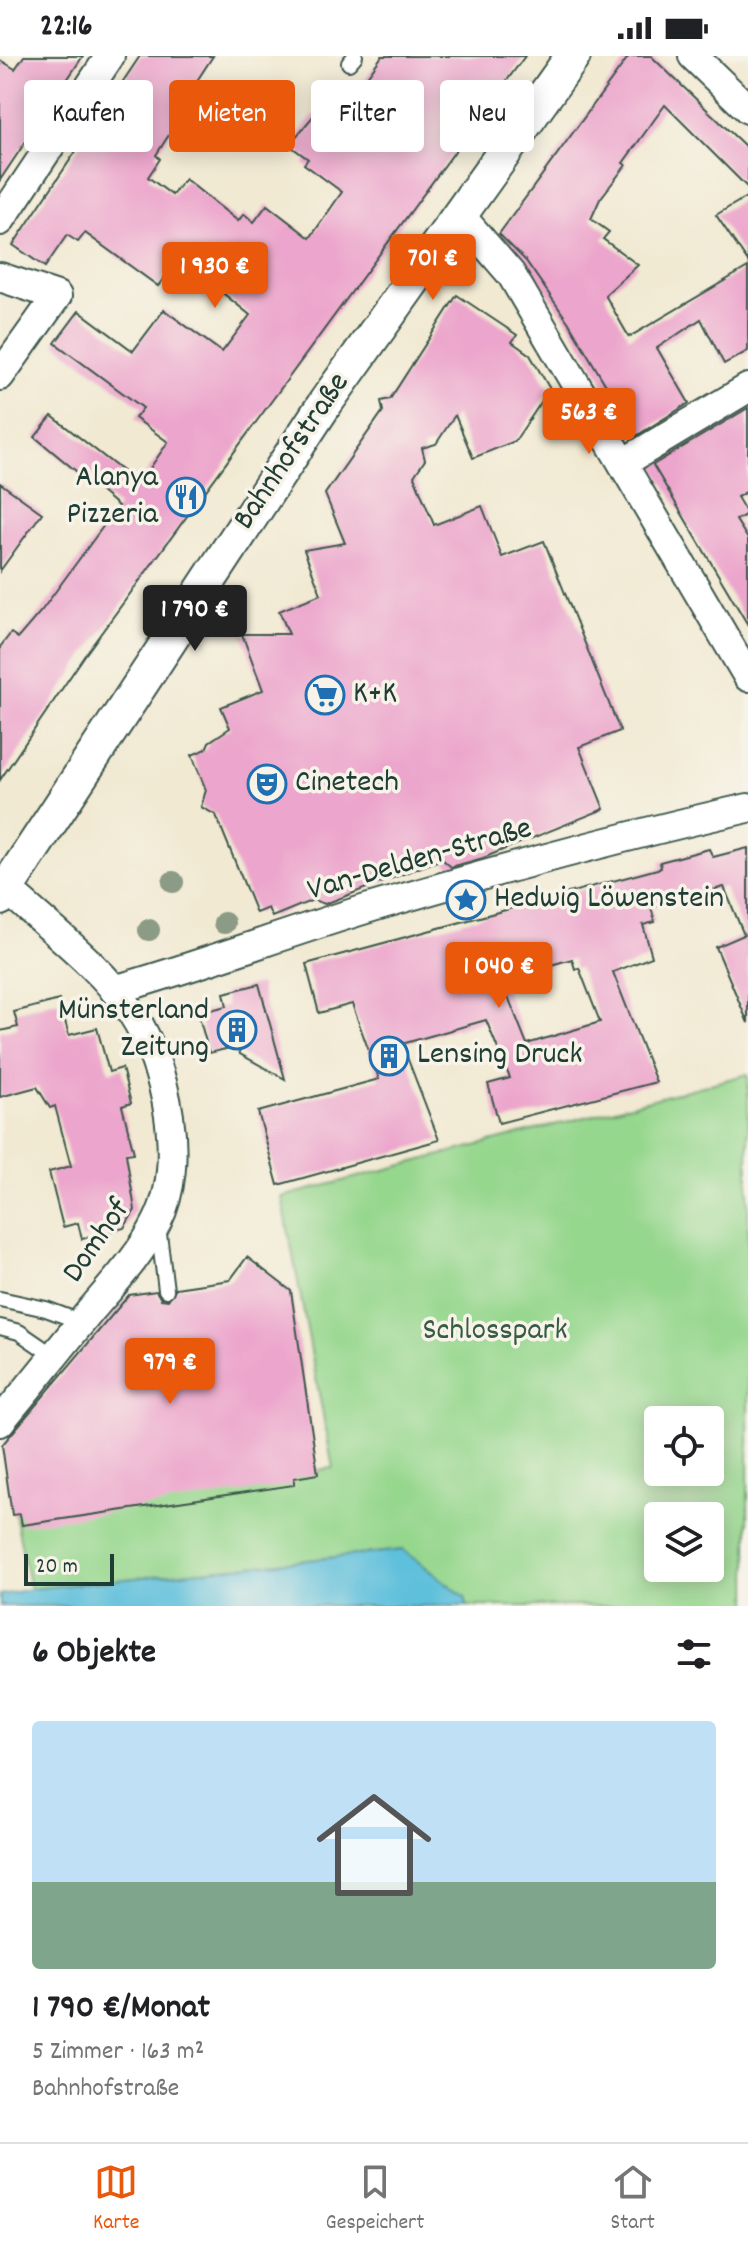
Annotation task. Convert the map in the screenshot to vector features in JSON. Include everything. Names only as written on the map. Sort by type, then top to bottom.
[{"type":"street","points":[[0,221],[110,56]]},
{"type":"street","name":"Bahnhofstraße","points":[[4,893],[249,517],[459,214],[573,56]]},
{"type":"street","points":[[693,56],[748,109]]},
{"type":"street","points":[[459,214],[511,274],[748,677]]},
{"type":"street","points":[[0,277],[57,296],[0,376]]},
{"type":"street","points":[[623,463],[748,388]]},
{"type":"street","name":"Van-Delden-Straße","points":[[114,990],[216,961],[373,906],[638,834],[748,808]]},
{"type":"street","name":"Domhof","points":[[0,1422],[126,1269],[158,1221],[166,1196],[171,1156],[170,1109],[153,1055],[133,1014],[114,990],[4,893]]},
{"type":"lane","points":[[158,1221],[166,1290]]},
{"type":"lane","points":[[0,1299],[46,1309],[81,1322]]},
{"type":"lane","points":[[0,1327],[19,1332],[54,1356]]},
{"type":"green space","name":"Schlosspark","points":[[748,1074],[748,1606],[467,1606],[465,1597],[403,1550],[30,1589],[15,1514],[333,1468],[282,1197]]},
{"type":"water","points":[[403,1550],[465,1597],[467,1606],[0,1606],[0,1595],[30,1589]]},
{"type":"building","points":[[24,56],[83,56],[67,80],[24,80],[24,144],[0,180],[0,60],[15,69]]},
{"type":"building","points":[[140,56],[213,56],[197,80],[169,80],[169,135],[156,155],[160,159],[148,177],[172,195],[185,179],[238,221],[244,214],[254,222],[267,205],[310,238],[342,192],[304,164],[308,159],[295,149],[295,138],[311,119],[311,152],[424,152],[424,80],[365,80],[382,56],[525,56],[507,80],[440,80],[440,152],[454,152],[85,655],[0,780],[0,647],[11,633],[18,638],[42,610],[118,506],[35,437],[52,416],[139,484],[168,442],[135,418],[143,408],[55,343],[79,311],[133,351],[164,310],[222,352],[250,315],[179,258],[158,286],[85,233],[78,242],[67,235],[45,267],[13,245],[75,152],[153,152],[153,80],[124,80]]},
{"type":"building","points":[[629,56],[651,56],[748,149],[748,188],[665,105],[623,163],[626,165],[600,199],[591,219],[609,232],[603,239],[638,265],[605,295],[629,337],[748,267],[748,351],[724,364],[701,319],[657,348],[689,403],[636,436],[569,323],[526,261],[499,234]]},
{"type":"building","points":[[748,196],[748,262],[716,215]]},
{"type":"building","points":[[457,295],[517,335],[512,342],[530,355],[550,389],[515,441],[473,458],[455,415],[436,444],[422,448],[425,460],[414,476],[434,525],[482,506],[502,557],[544,541],[620,731],[579,747],[604,809],[483,858],[451,867],[442,859],[325,904],[313,900],[272,917],[268,908],[256,913],[216,815],[201,807],[206,790],[192,755],[206,749],[209,742],[230,728],[221,707],[263,690],[242,634],[289,634],[279,611],[321,594],[304,550],[345,543],[325,494],[383,411],[381,401],[390,399]]},
{"type":"building","points":[[748,408],[748,491],[737,497],[747,514],[736,520],[748,539],[748,625],[653,465]]},
{"type":"building","points":[[0,483],[42,513],[0,571]]},
{"type":"building","points":[[748,848],[748,1023],[716,947],[744,935],[724,887],[651,907],[655,922],[643,925],[652,957],[613,972],[656,1082],[499,1123],[488,1084],[510,1078],[486,1020],[402,1044],[439,1140],[278,1185],[258,1112],[379,1079],[352,1004],[319,1013],[306,964],[661,868],[660,862],[709,849],[713,857]],"holes":[[[572,959],[575,969],[579,968],[600,1022],[527,1044],[501,979]]]},
{"type":"building","name":"Münsterland Zeitung","points":[[259,984],[285,1079],[240,1054],[238,1046],[209,1053],[198,1013],[227,1006],[224,993]]},
{"type":"building","points":[[59,1000],[69,1035],[97,1028],[109,1072],[122,1068],[131,1103],[122,1106],[134,1153],[126,1154],[135,1210],[124,1228],[82,1239],[78,1223],[63,1227],[49,1172],[71,1166],[55,1106],[50,1108],[37,1087],[0,1097],[0,1031],[18,1027],[14,1012]]},
{"type":"building","points":[[247,1257],[291,1291],[318,1474],[294,1478],[294,1485],[22,1525],[20,1514],[12,1515],[2,1445],[129,1295],[156,1291],[161,1299],[168,1300],[176,1288],[230,1280]]},
{"type":"place","name":"Alanya Pizzeria","points":[[186,497]]},
{"type":"place","name":"K+K","points":[[325,695]]},
{"type":"place","name":"Cinetech","points":[[267,784]]},
{"type":"place","name":"Hedwig Löwenstein","points":[[466,900]]},
{"type":"place","name":"Münsterland Zeitung","points":[[237,1030]]},
{"type":"place","name":"Lensing Druck","points":[[389,1056]]}]
